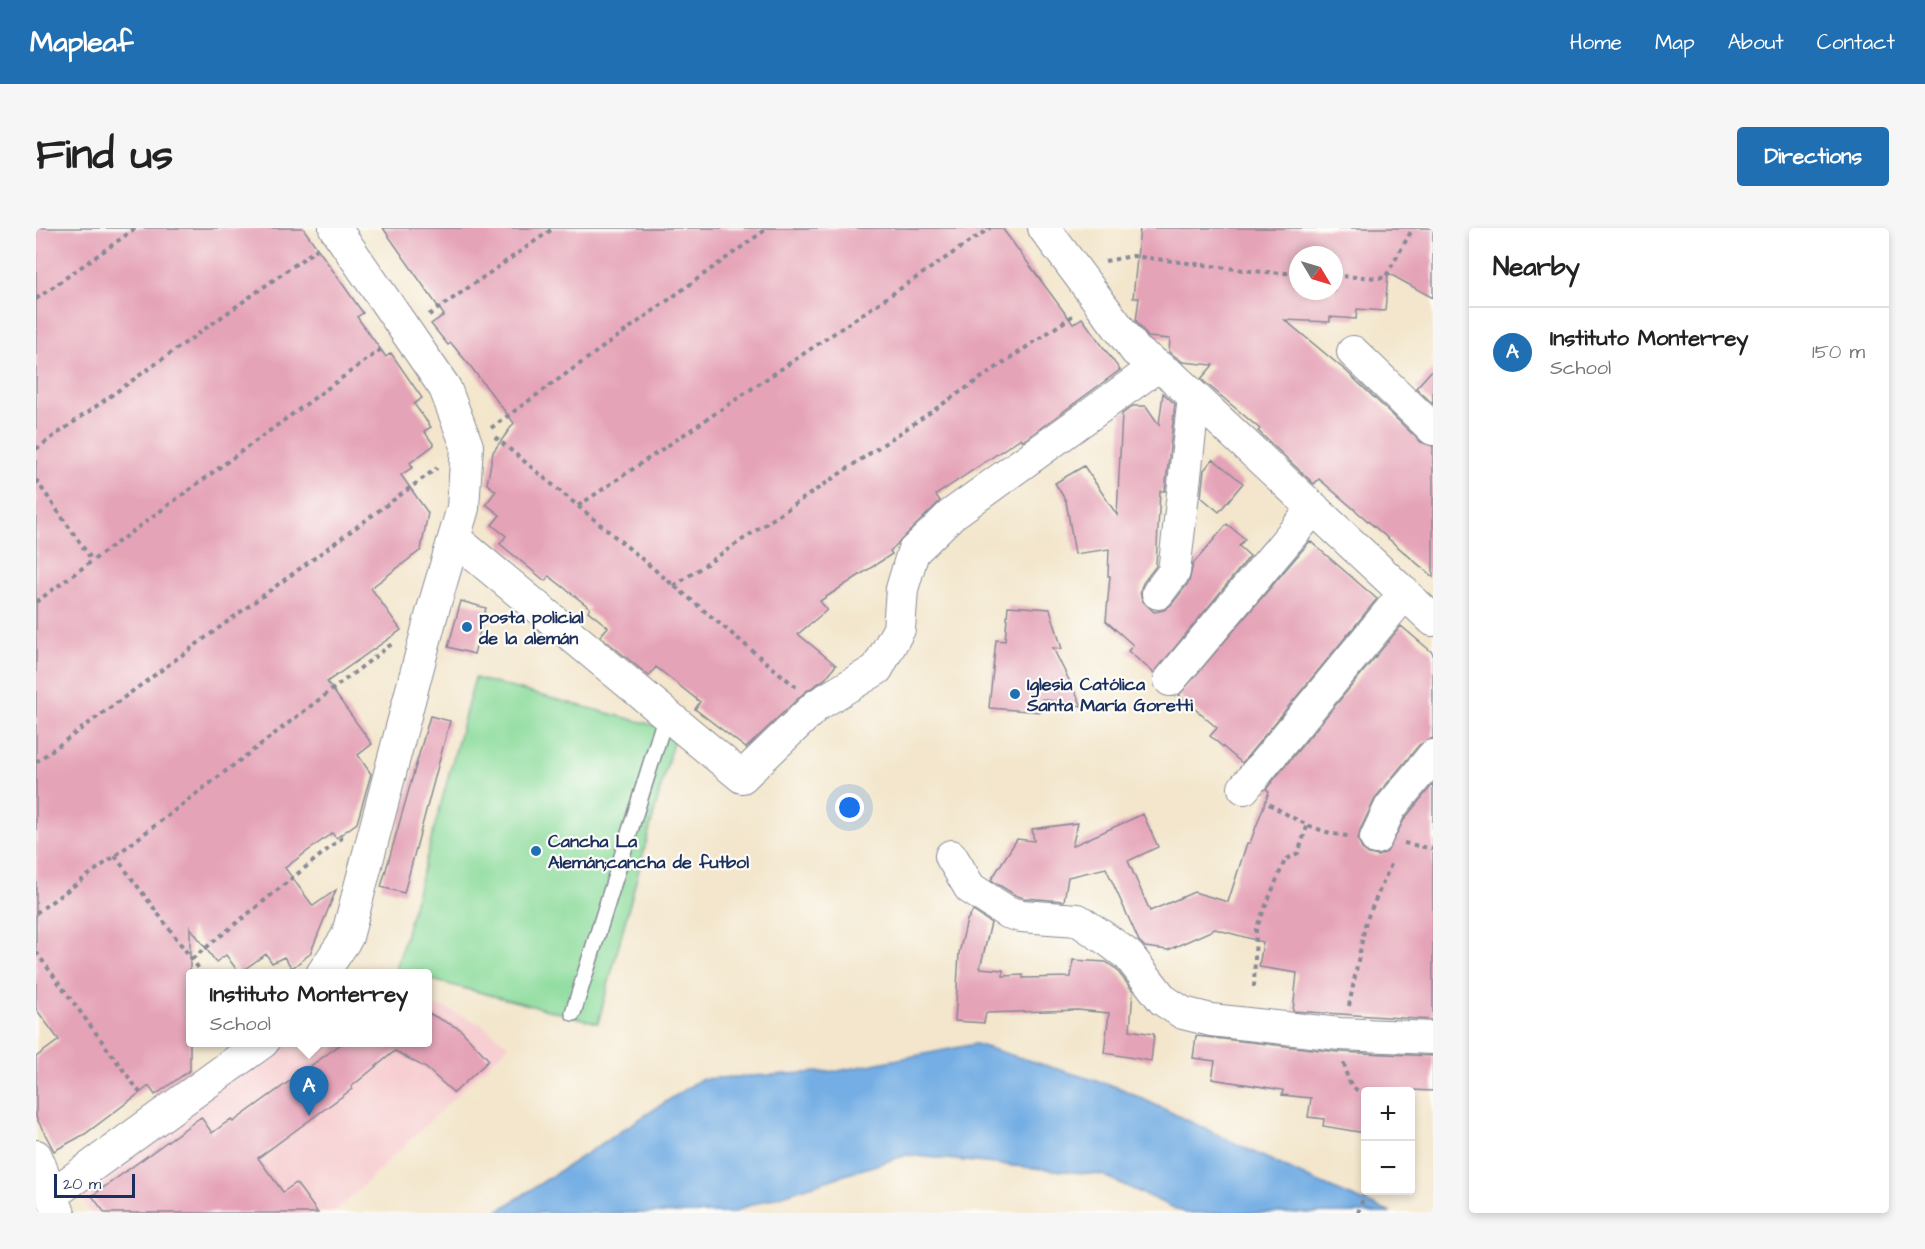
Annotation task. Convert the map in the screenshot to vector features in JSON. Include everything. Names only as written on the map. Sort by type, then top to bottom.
[{"type":"street","points":[[1044,228],[1136,351],[1155,368],[1173,378],[1194,397],[1433,620]]},
{"type":"street","points":[[325,969],[347,937],[432,613],[455,539],[463,508],[467,446],[445,388],[404,332],[337,231]]},
{"type":"street","points":[[1353,352],[1433,429]]},
{"type":"street","points":[[455,539],[742,777],[817,705],[877,669],[898,629],[902,589],[913,552],[951,515],[1155,368]]},
{"type":"street","points":[[1158,592],[1174,572],[1194,397]]},
{"type":"street","points":[[1170,680],[1314,508]]},
{"type":"street","points":[[1244,788],[1405,593]]},
{"type":"street","points":[[1388,840],[1390,808],[1433,756]]},
{"type":"street","points":[[951,856],[970,888],[1007,912],[1021,916],[1078,921],[1109,941],[1129,956],[1163,1000],[1183,1013],[1211,1020],[1340,1035],[1433,1038]]},
{"type":"street","points":[[36,1156],[56,1203],[159,1119],[256,1047]]},
{"type":"lane","points":[[573,1013],[666,715]]},
{"type":"path","points":[[36,299],[136,228]]},
{"type":"path","points":[[36,602],[404,332],[554,228]]},
{"type":"path","points":[[768,228],[487,431],[817,705]]},
{"type":"path","points":[[578,506],[990,228]]},
{"type":"path","points":[[1343,276],[1385,278],[1413,228]]},
{"type":"path","points":[[36,449],[337,231]]},
{"type":"path","points":[[1074,269],[1133,256],[1251,271],[1289,273]]},
{"type":"path","points":[[674,586],[1097,300]]},
{"type":"path","points":[[36,762],[467,446]]},
{"type":"path","points":[[36,480],[92,560]]},
{"type":"path","points":[[36,913],[116,855],[394,642]]},
{"type":"path","points":[[1244,788],[1295,820],[1331,835],[1388,840],[1433,849]]},
{"type":"path","points":[[192,959],[327,848],[379,819]]},
{"type":"path","points":[[1254,987],[1256,928],[1285,860],[1298,853],[1308,824]]},
{"type":"path","points":[[1361,1092],[1347,1081],[1340,1035],[1366,921],[1388,840]]},
{"type":"path","points":[[116,855],[199,969]]},
{"type":"path","points":[[36,952],[159,1119]]},
{"type":"path","points":[[1358,1213],[1365,1195]]},
{"type":"shaded area","points":[[432,1007],[443,1007],[482,1025],[509,1045],[334,1213],[90,1213],[77,1190],[278,1047],[432,1047]]},
{"type":"green space","name":"Cancha La Alemán;cancha de futbol","points":[[475,678],[676,731],[598,1023],[432,980],[432,969],[396,969]]},
{"type":"water","points":[[975,1044],[1120,1088],[1310,1179],[1391,1213],[1185,1213],[1102,1175],[907,1155],[745,1207],[734,1213],[495,1213],[701,1079],[838,1071]]},
{"type":"building","points":[[36,228],[303,228],[363,313],[357,317],[386,357],[391,353],[422,398],[414,404],[431,427],[424,431],[434,445],[410,463],[413,467],[401,475],[428,513],[421,550],[371,588],[401,630],[327,682],[372,744],[358,755],[371,774],[357,823],[336,838],[332,833],[285,868],[313,906],[336,890],[310,954],[292,968],[284,957],[272,963],[266,954],[245,969],[236,969],[226,955],[216,962],[190,927],[190,969],[186,969],[186,1047],[190,1047],[190,1070],[155,1095],[149,1086],[85,1134],[54,1151],[36,1117],[36,1057],[59,1040],[36,1009]]},
{"type":"building","points":[[383,228],[1002,228],[1073,324],[1082,318],[1120,370],[1023,441],[1021,438],[936,495],[940,501],[890,551],[892,554],[820,601],[827,610],[798,634],[836,665],[825,679],[805,692],[746,748],[695,709],[700,702],[656,667],[649,676],[600,636],[608,627],[588,611],[590,608],[549,576],[545,581],[500,544],[506,536],[492,525],[500,515],[486,504],[496,491],[487,484],[493,452],[514,423],[451,343],[448,345],[431,324],[444,315]]},
{"type":"building","points":[[1140,228],[1433,228],[1433,298],[1388,273],[1385,311],[1357,309],[1356,319],[1330,317],[1330,322],[1285,320],[1345,370],[1421,442],[1433,446],[1433,577],[1319,479],[1314,484],[1258,431],[1260,429],[1201,379],[1213,365],[1183,362],[1169,352],[1170,339],[1148,337],[1136,321],[1139,298],[1133,298]]},
{"type":"building","points":[[1433,369],[1433,404],[1416,388]]},
{"type":"building","points":[[1163,393],[1175,404],[1165,491],[1160,491],[1156,566],[1143,583],[1140,591],[1142,600],[1154,612],[1164,610],[1172,604],[1189,582],[1193,564],[1227,524],[1245,539],[1239,546],[1250,556],[1154,673],[1128,651],[1133,645],[1106,621],[1110,576],[1108,576],[1109,549],[1075,554],[1066,501],[1055,483],[1084,466],[1117,515],[1122,414],[1133,406],[1146,406],[1159,425]]},
{"type":"building","points":[[1213,459],[1243,483],[1219,512],[1201,497],[1204,470]]},
{"type":"building","points":[[1310,541],[1377,599],[1242,763],[1210,736],[1217,728],[1179,695]]},
{"type":"building","name":"posta policial de la alemán","points":[[461,601],[486,608],[474,654],[448,647]]},
{"type":"building","points":[[1008,606],[1050,609],[1062,649],[1053,648],[1082,706],[1042,699],[1041,712],[989,708],[996,640],[1005,641]]},
{"type":"building","points":[[1401,626],[1433,653],[1433,738],[1419,745],[1376,797],[1360,830],[1358,840],[1362,849],[1369,854],[1378,856],[1387,852],[1405,818],[1433,784],[1433,1020],[1293,1011],[1297,973],[1259,967],[1263,942],[1215,929],[1168,950],[1145,947],[1139,941],[1106,868],[1068,877],[1064,901],[1024,898],[991,880],[1017,839],[1034,841],[1032,829],[1078,823],[1072,846],[1143,814],[1158,847],[1128,861],[1150,911],[1194,892],[1228,902],[1247,843],[1250,843],[1269,792],[1266,789]]},
{"type":"building","points":[[430,716],[450,721],[404,893],[381,887]]},
{"type":"building","points":[[973,911],[991,923],[980,968],[1003,970],[1003,976],[1023,975],[1023,978],[1071,977],[1073,960],[1106,962],[1116,969],[1133,991],[1130,1030],[1154,1034],[1151,1061],[1104,1053],[1109,1013],[1077,1010],[986,1013],[984,1023],[955,1021],[959,953],[967,920]]},
{"type":"building","points":[[432,1015],[460,1029],[489,1060],[454,1093],[426,1068],[395,1051],[351,1087],[352,1089],[258,1158],[283,1192],[296,1183],[318,1213],[105,1213],[92,1196],[201,1117],[212,1133],[231,1119],[233,1122],[337,1047],[432,1047]]},
{"type":"building","points":[[1196,1036],[1338,1052],[1433,1056],[1433,1091],[1415,1090],[1415,1087],[1361,1087],[1361,1132],[1323,1126],[1324,1119],[1308,1117],[1311,1098],[1282,1095],[1283,1090],[1212,1079],[1215,1061],[1193,1058]]},
{"type":"place","name":"posta policial de la alemán","points":[[467,627]]},
{"type":"place","name":"Iglesia Católica Santa María Goretti","points":[[1015,694]]},
{"type":"place","name":"Cancha La Alemán;cancha de futbol","points":[[536,851]]},
{"type":"place","name":"Instituto Monterrey","points":[[309,1116]]}]
